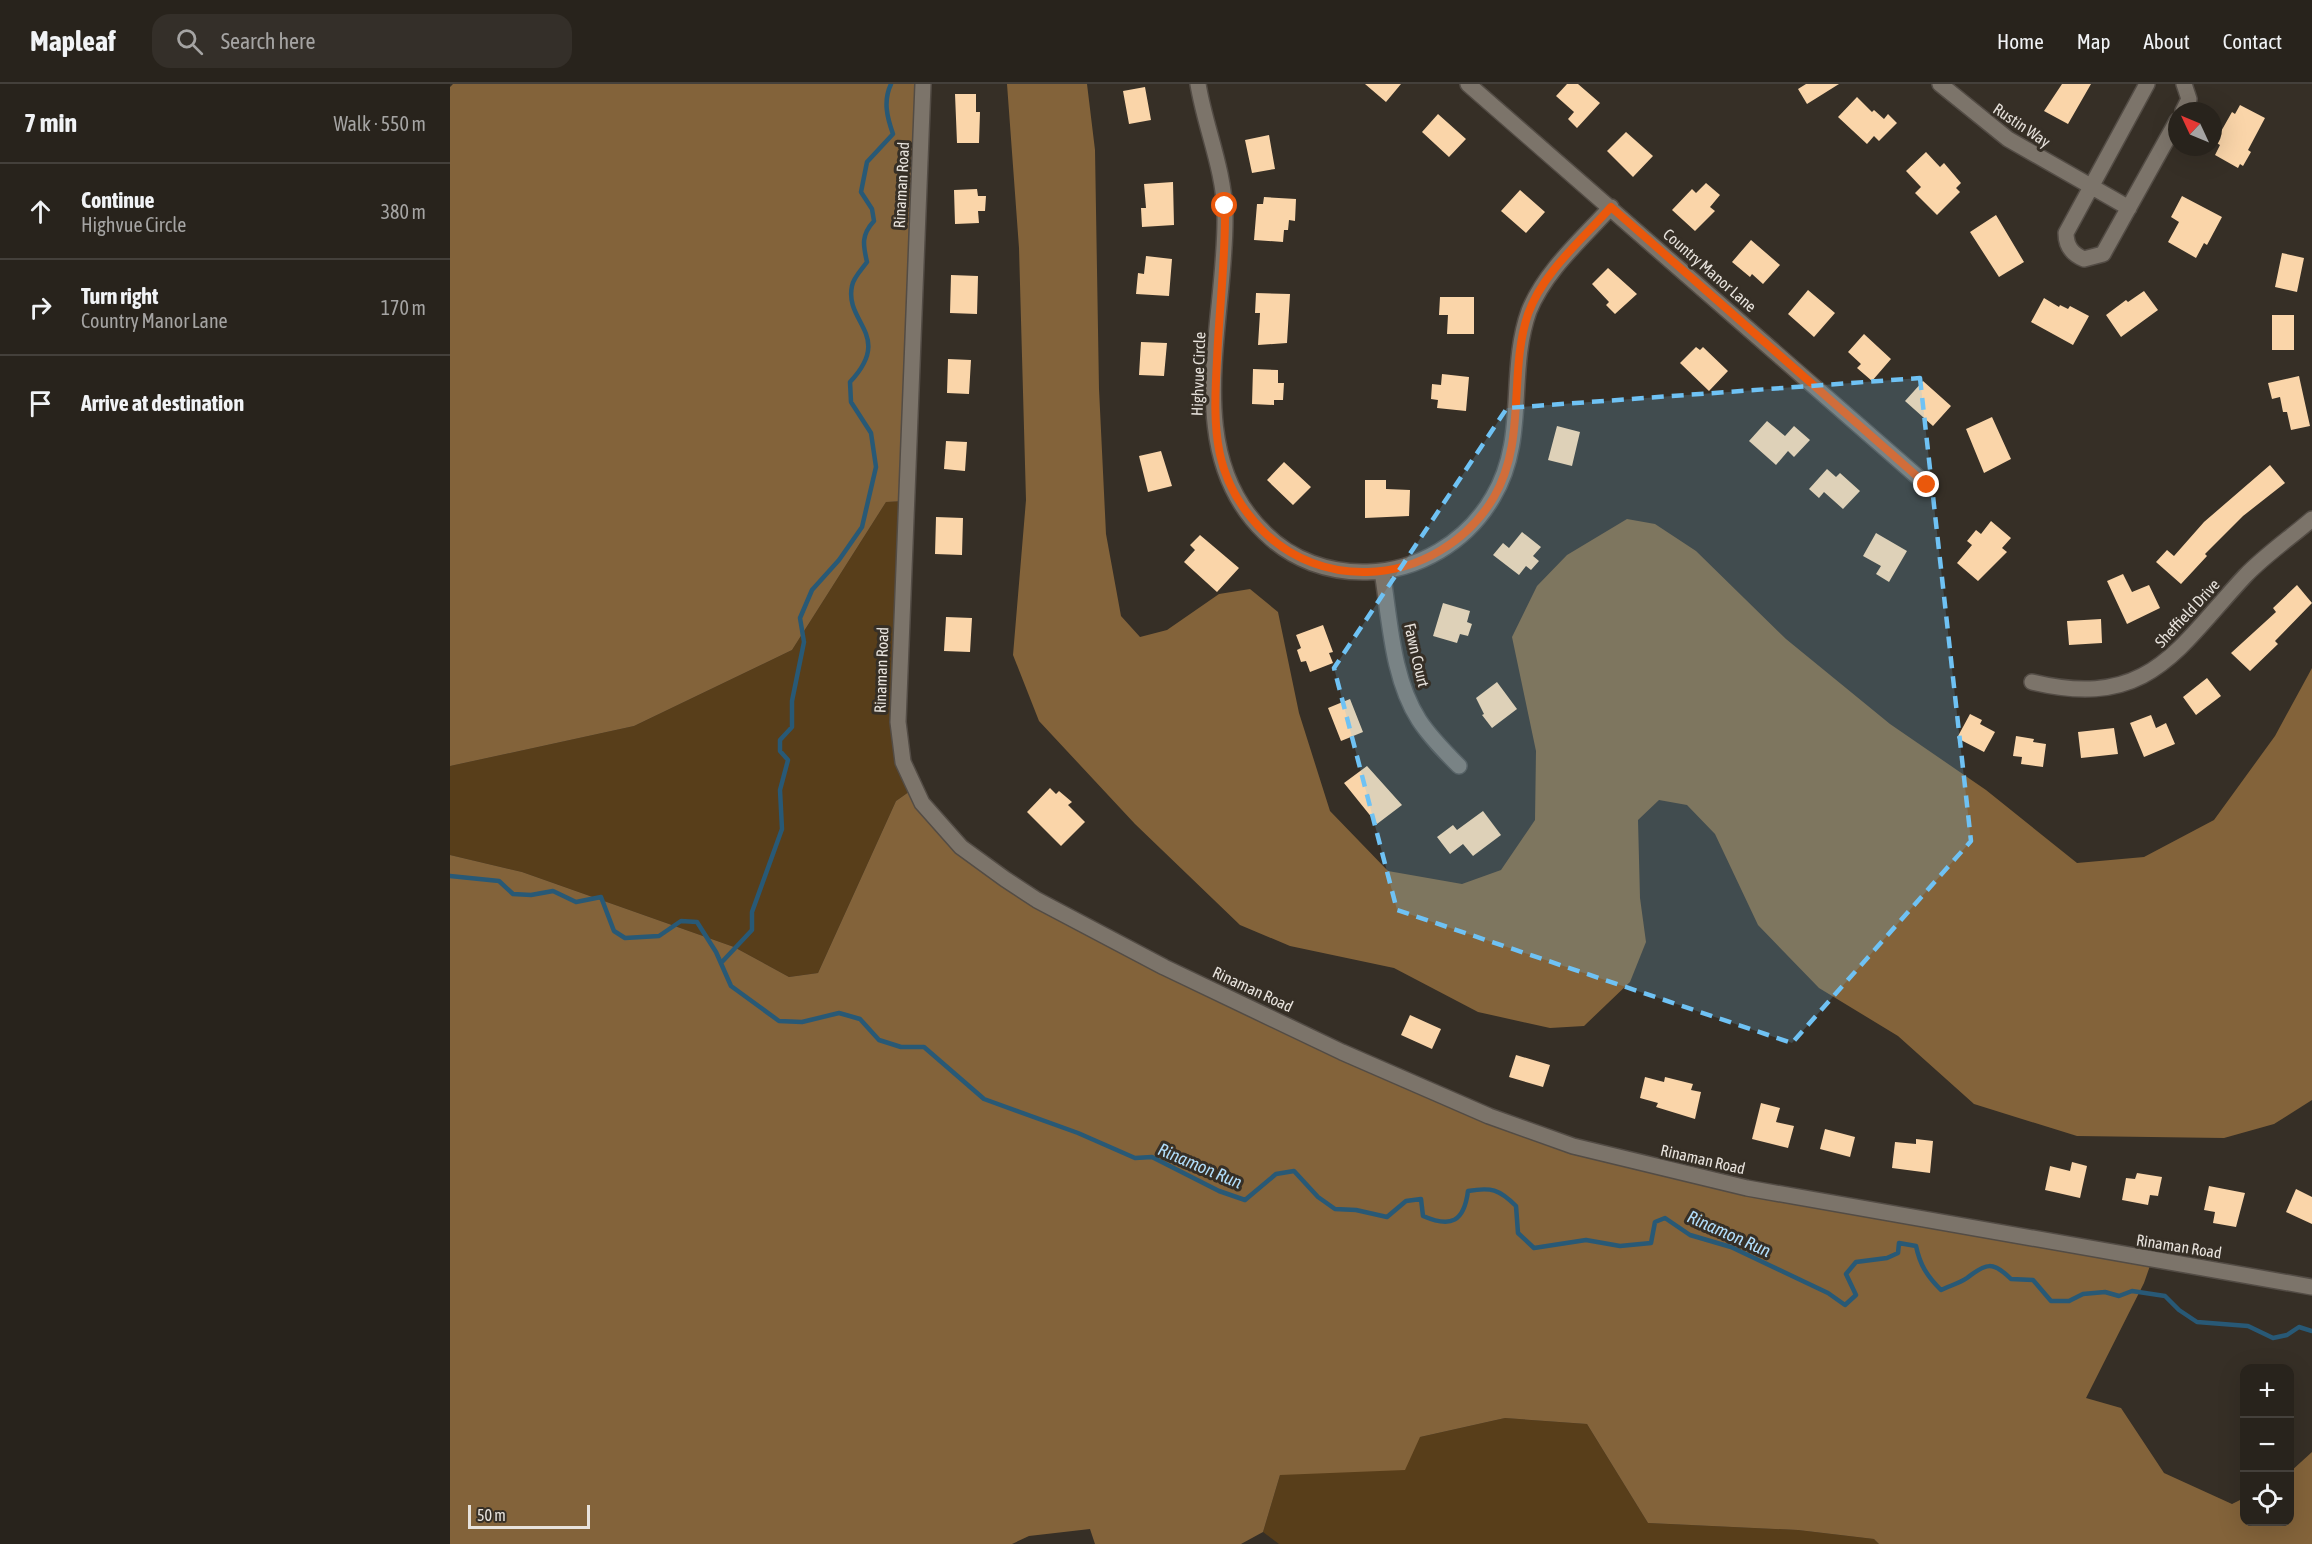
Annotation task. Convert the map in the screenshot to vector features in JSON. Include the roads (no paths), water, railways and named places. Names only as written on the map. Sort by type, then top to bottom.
[{"type":"street","name":"Rinaman Road","points":[[923,84],[902,557],[898,722],[903,762],[913,789],[939,824],[961,847],[1037,900],[1164,967],[1438,1094],[1517,1127],[1573,1146],[1747,1188],[2312,1287]]},
{"type":"street","name":"Highvue Circle","points":[[1198,84],[1225,206],[1214,415],[1216,444],[1224,472],[1247,513],[1286,551],[1330,568],[1348,572],[1382,571],[1420,560],[1449,546],[1473,525],[1492,499],[1505,474],[1512,450],[1522,337],[1538,292],[1555,269],[1611,207]]},
{"type":"street","name":"Country Manor Lane","points":[[1468,84],[1927,485]]},
{"type":"street","name":"Rustin Way","points":[[1940,84],[2008,139],[2129,208]]},
{"type":"street","points":[[2147,84],[2066,233],[2068,246],[2077,256],[2091,259],[2103,254],[2168,137]]},
{"type":"street","points":[[2184,84],[2189,99],[2188,102]]},
{"type":"street","name":"Sheffield Drive","points":[[2032,682],[2062,688],[2095,690],[2125,684],[2157,670],[2183,647],[2247,574],[2312,519]]},
{"type":"street","name":"Fawn Court","points":[[1382,571],[1397,664],[1408,698],[1428,732],[1459,766]]},
{"type":"waterway","points":[[721,963],[752,930],[752,912],[782,829],[780,790],[788,760],[780,751],[780,740],[792,727],[792,701],[804,642],[800,618],[812,590],[839,560],[862,527],[876,467],[871,433],[851,402],[850,382],[862,366],[868,352],[865,330],[851,299],[853,283],[867,262],[864,240],[874,221],[872,209],[861,192],[867,162],[893,134],[887,109],[887,97],[891,84]]},
{"type":"waterway","name":"Rinamon Run","points":[[450,876],[499,881],[513,894],[531,895],[553,891],[576,902],[601,897],[614,931],[625,938],[659,936],[681,921],[697,922],[716,952],[731,986],[779,1021],[802,1022],[839,1013],[860,1019],[879,1040],[901,1047],[924,1047],[984,1099],[1078,1133],[1135,1158],[1152,1157],[1219,1191],[1245,1200],[1276,1174],[1294,1171],[1318,1197],[1335,1209],[1356,1210],[1387,1217],[1406,1201],[1421,1199],[1423,1216],[1448,1222],[1454,1220],[1463,1210],[1468,1191],[1483,1189],[1505,1196],[1516,1206],[1518,1233],[1534,1248],[1586,1240],[1620,1246],[1651,1243],[1655,1222],[1665,1218],[1690,1235],[1731,1247],[1828,1293],[1845,1305],[1856,1295],[1846,1274],[1856,1262],[1887,1258],[1898,1253],[1899,1243],[1916,1246],[1925,1270],[1941,1290],[1989,1266],[1999,1269],[2011,1279],[2033,1280],[2051,1301],[2069,1301],[2083,1294],[2105,1292],[2119,1296],[2132,1291],[2165,1296],[2179,1310],[2197,1322],[2248,1326],[2273,1338],[2287,1335],[2299,1327],[2312,1331]]}]
